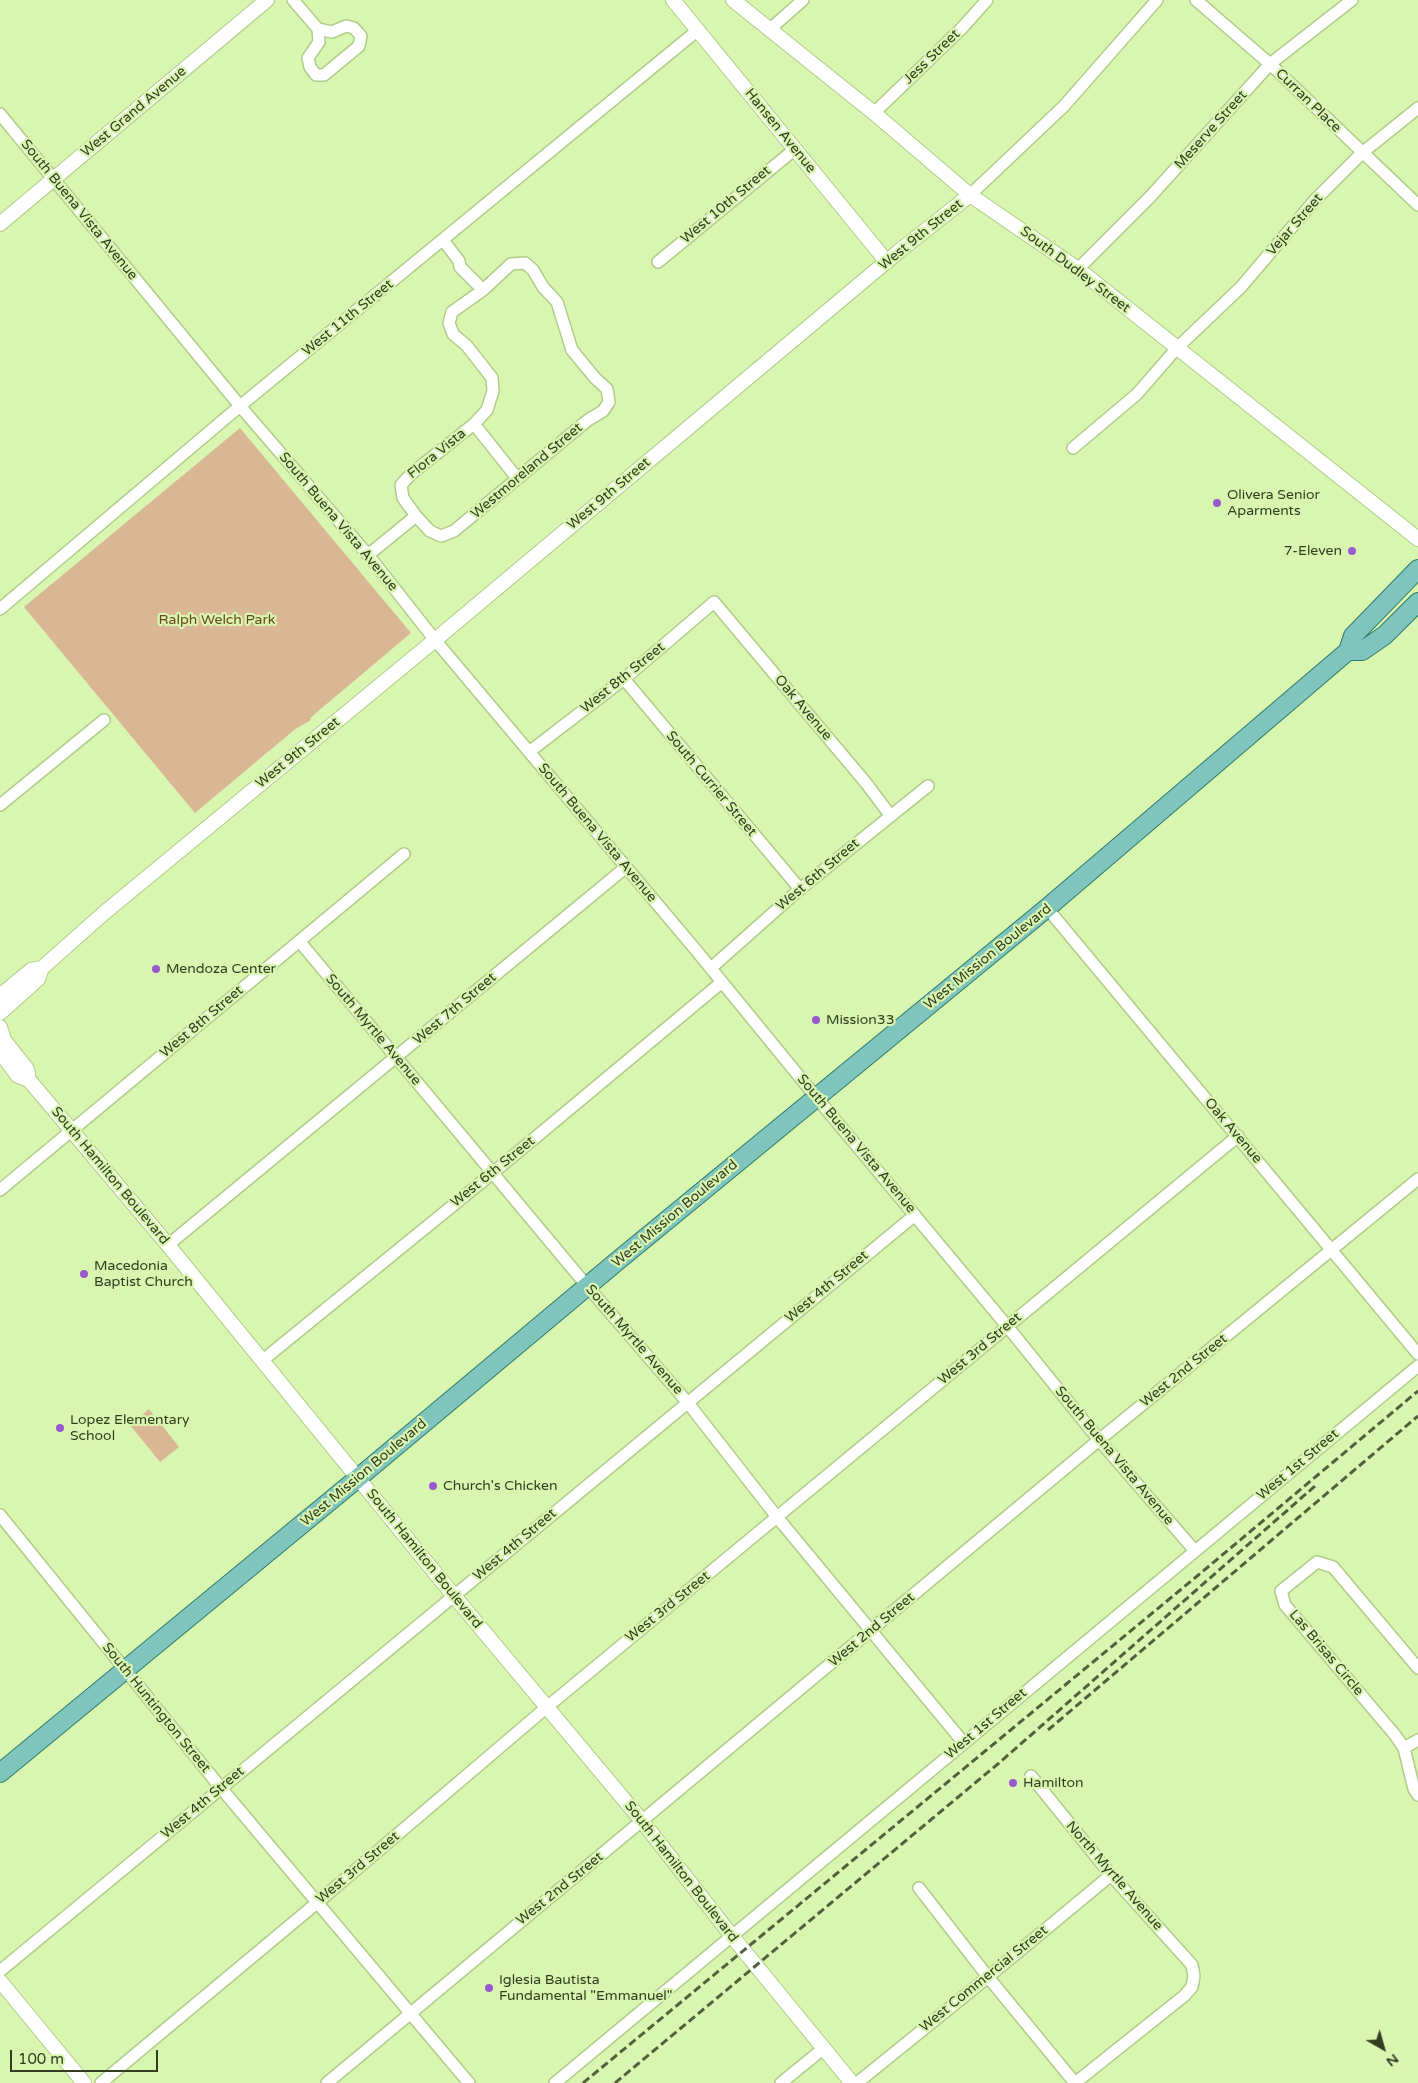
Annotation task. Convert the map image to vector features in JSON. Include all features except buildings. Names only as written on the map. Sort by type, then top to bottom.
[{"type":"main road","name":"West Mission Boulevard","points":[[0,1774],[587,1286],[1047,908],[1348,651],[1352,636],[1418,569]]},
{"type":"main road","name":"West Mission Boulevard","points":[[1348,651],[1362,651],[1385,634],[1418,602]]},
{"type":"street","name":"West Grand Avenue","points":[[0,224],[267,0]]},
{"type":"street","points":[[293,0],[318,29],[319,42],[308,58],[310,67],[316,75],[324,75],[359,46],[362,36],[354,28],[346,26],[332,32],[318,29]]},
{"type":"street","name":"Hansen Avenue","points":[[673,0],[887,262]]},
{"type":"street","name":"South Dudley Street","points":[[733,0],[874,113],[970,195],[1078,269],[1416,533]]},
{"type":"street","points":[[769,30],[803,0]]},
{"type":"street","name":"Jess Street","points":[[874,113],[962,28],[988,0]]},
{"type":"street","name":"West 9th Street","points":[[0,1013],[38,979],[42,968],[104,913],[970,195],[1064,106],[1157,0]]},
{"type":"street","name":"Curran Place","points":[[1196,0],[1270,64],[1418,205]]},
{"type":"street","name":"Meserve Street","points":[[1078,269],[1150,197],[1270,64],[1352,0]]},
{"type":"street","name":"West 11th Street","points":[[0,609],[240,406],[698,30]]},
{"type":"street","name":"Vejar Street","points":[[1073,448],[1137,394],[1177,348],[1241,287],[1315,200],[1362,152],[1418,108]]},
{"type":"street","name":"South Buena Vista Avenue","points":[[0,114],[240,406],[368,555],[435,640],[711,968],[816,1097],[1008,1326],[1099,1440],[1194,1551]]},
{"type":"street","name":"West 10th Street","points":[[658,262],[795,149]]},
{"type":"street","points":[[443,240],[459,261],[460,267],[468,276],[472,276],[484,290]]},
{"type":"street","name":"Westmoreland Street","points":[[416,516],[430,531],[442,536],[454,531],[588,420],[603,411],[609,402],[607,389],[595,378],[572,350],[557,302],[543,287],[533,270],[525,263],[512,264],[484,290]]},
{"type":"street","name":"Flora Vista","points":[[416,516],[403,498],[401,485],[411,474],[474,424],[487,410],[493,391],[492,378],[467,346],[453,334],[449,323],[452,312],[484,290]]},
{"type":"street","points":[[474,424],[517,478]]},
{"type":"street","points":[[368,555],[416,516]]},
{"type":"street","name":"West 8th Street","points":[[529,752],[624,679],[714,602]]},
{"type":"street","name":"Oak Avenue","points":[[714,602],[866,783],[890,815]]},
{"type":"street","name":"South Currier Street","points":[[624,679],[800,889]]},
{"type":"street","points":[[0,805],[104,720]]},
{"type":"street","name":"West 6th Street","points":[[711,968],[800,889],[928,786]]},
{"type":"street","name":"West 8th Street","points":[[0,1190],[404,854]]},
{"type":"street","name":"West 7th Street","points":[[168,1245],[626,868]]},
{"type":"street","name":"Oak Avenue","points":[[1047,908],[1238,1136],[1331,1252],[1418,1354]]},
{"type":"street","name":"South Myrtle Avenue","points":[[300,942],[494,1172],[587,1286],[688,1403],[777,1517],[964,1742]]},
{"type":"street","name":"West 9th Street","points":[[0,996],[31,970],[42,968]]},
{"type":"street","name":"West 6th Street","points":[[263,1360],[494,1172],[722,982]]},
{"type":"street","points":[[0,1013],[0,1027]]},
{"type":"street","name":"South Hamilton Boulevard","points":[[0,1027],[4,1040],[27,1068],[29,1080],[263,1360],[454,1596],[642,1822],[759,1970],[852,2083]]},
{"type":"street","name":"South Hamilton Boulevard","points":[[0,1052],[18,1076],[29,1080]]},
{"type":"street","name":"West 3rd Street","points":[[101,2083],[547,1707],[1238,1136]]},
{"type":"street","name":"West 2nd Street","points":[[327,2083],[1099,1440],[1418,1179]]},
{"type":"street","name":"West 4th Street","points":[[0,1971],[915,1215]]},
{"type":"street","name":"West 1st Street","points":[[555,2083],[1418,1366]]},
{"type":"street","name":"South Huntington Street","points":[[0,1515],[221,1788],[469,2083]]},
{"type":"street","name":"Las Brisas Circle","points":[[1418,1668],[1333,1566],[1318,1562],[1281,1591],[1285,1605],[1395,1734],[1404,1748],[1414,1789],[1418,1795]]},
{"type":"street","points":[[1404,1748],[1418,1740]]},
{"type":"street","name":"North Myrtle Avenue","points":[[1031,1776],[1111,1875],[1192,1965],[1194,1976],[1192,1987],[1184,1996],[1075,2083]]},
{"type":"street","name":"West Commercial Street","points":[[857,2083],[1111,1875]]},
{"type":"street","points":[[919,1888],[988,1977],[1075,2083]]},
{"type":"street","points":[[0,1981],[84,2083]]},
{"type":"street","points":[[781,2083],[824,2048]]},
{"type":"green space","name":"Ralph Welch Park","points":[[240,428],[411,633],[310,718],[311,720],[294,730],[195,813],[24,607]]},
{"type":"green space","points":[[149,1409],[179,1447],[160,1462],[130,1425]]},
{"type":"railway","points":[[583,2083],[1196,1577],[1418,1391]]},
{"type":"railway","points":[[1048,1730],[1418,1416]]},
{"type":"railway","points":[[615,2083],[999,1763],[1315,1486]]},
{"type":"place","name":"Olivera Senior Aparments","points":[[1217,503]]},
{"type":"place","name":"7-Eleven","points":[[1352,551]]},
{"type":"place","name":"Mendoza Center","points":[[156,969]]},
{"type":"place","name":"Mission33","points":[[816,1020]]},
{"type":"place","name":"Macedonia Baptist Church","points":[[84,1274]]},
{"type":"place","name":"Lopez Elementary School","points":[[60,1428]]},
{"type":"place","name":"Church's Chicken","points":[[433,1486]]},
{"type":"place","name":"Hamilton","points":[[1013,1783]]},
{"type":"place","name":"Iglesia Bautista Fundamental \"Emmanuel\"","points":[[489,1988]]}]
